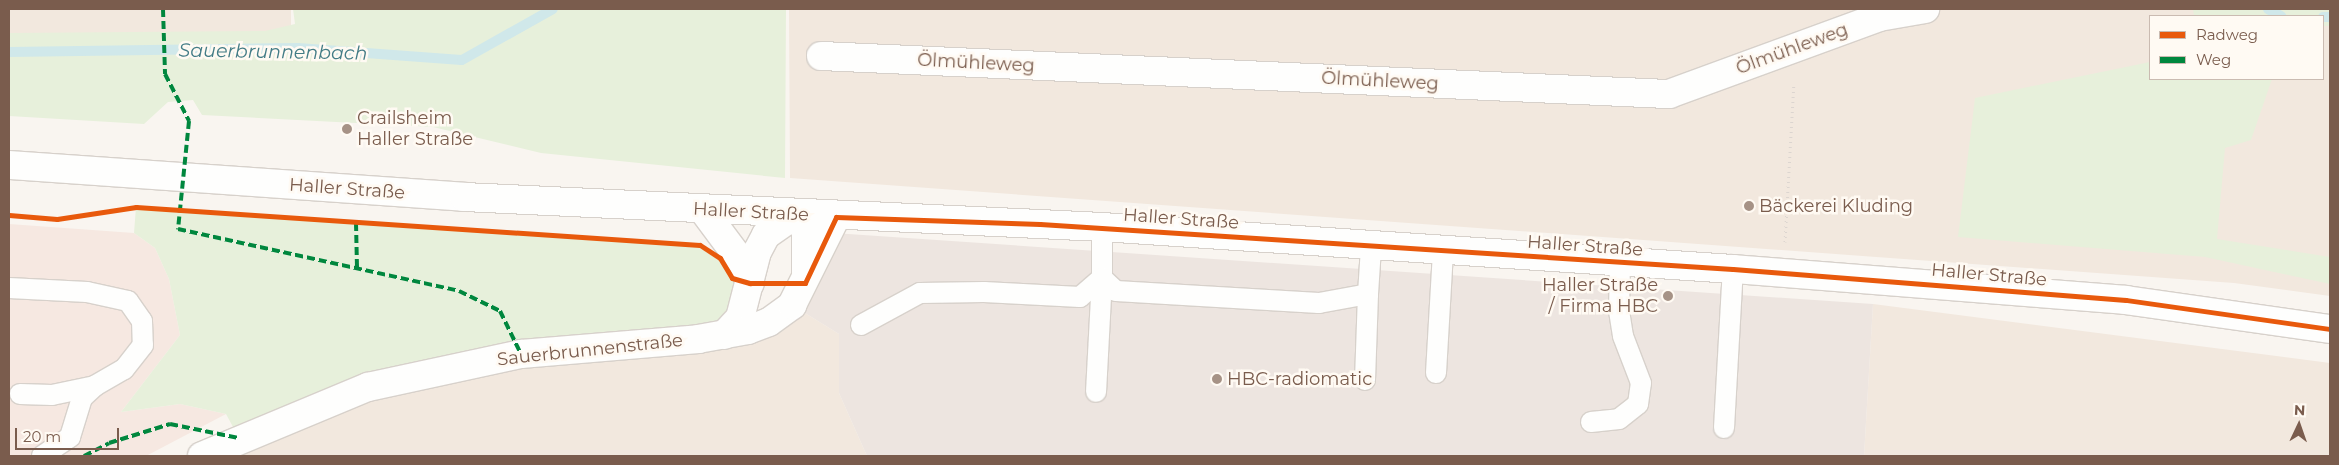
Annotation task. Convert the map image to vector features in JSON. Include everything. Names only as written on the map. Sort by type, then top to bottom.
[{"type":"main road","name":"Ölmühleweg","points":[[822,56],[1669,94],[1879,17],[1925,9]]},
{"type":"main road","name":"Haller Straße","points":[[9,165],[703,210],[1102,227],[1733,269],[2126,300],[2330,329]]},
{"type":"main road","points":[[703,210],[744,265],[750,284]]},
{"type":"main road","points":[[724,335],[740,318],[757,252],[766,235],[795,215]]},
{"type":"main road","name":"Sauerbrunnenstraße","points":[[795,215],[807,238],[805,284]]},
{"type":"main road","name":"Sauerbrunnenstraße","points":[[202,456],[368,387],[521,354],[724,335],[769,322],[792,305],[805,284],[836,217]]},
{"type":"lane","points":[[1096,392],[1102,278],[1102,227]]},
{"type":"lane","points":[[1366,380],[1371,246]]},
{"type":"lane","points":[[1436,373],[1442,251]]},
{"type":"lane","points":[[1591,422],[1619,419],[1638,404],[1641,383],[1624,336],[1620,310],[1620,262]]},
{"type":"lane","points":[[1724,428],[1733,269]]},
{"type":"lane","points":[[1102,278],[1116,291],[1319,303],[1368,294]]},
{"type":"lane","points":[[860,325],[920,293],[984,292],[1080,297],[1102,278]]},
{"type":"lane","points":[[9,288],[87,292],[128,301],[142,321],[143,346],[124,369],[95,386],[82,398],[70,436],[42,456]]},
{"type":"lane","points":[[20,394],[52,394],[95,386]]},
{"type":"path","points":[[1784,273],[1795,48]]},
{"type":"shaded area","points":[[9,9],[291,9],[291,61],[9,61]]},
{"type":"shaded area","points":[[789,9],[2330,9],[2330,296],[2234,283],[790,178]]},
{"type":"shaded area","points":[[9,224],[134,233],[155,248],[169,279],[180,335],[121,412],[180,404],[226,414],[146,456],[9,456]]},
{"type":"shaded area","points":[[804,231],[1873,304],[1864,456],[867,456],[839,393],[839,334],[792,305]]},
{"type":"shaded area","points":[[1873,304],[2330,363],[2330,456],[1864,456]]},
{"type":"shaded area","points":[[792,305],[839,334],[839,393],[867,456],[202,456],[368,387],[698,339]]},
{"type":"green space","points":[[293,9],[786,9],[785,178],[541,153],[433,127],[202,115],[193,100],[168,102],[144,124],[9,116],[9,33],[265,31],[295,24]]},
{"type":"green space","points":[[2193,9],[2330,9],[2330,26],[2324,26],[2324,15],[2194,15]]},
{"type":"green space","points":[[2149,62],[2149,80],[2272,80],[2251,140],[2225,148],[2217,239],[2330,257],[2330,284],[2205,257],[1958,237],[1975,98]]},
{"type":"green space","points":[[136,207],[700,245],[720,258],[746,302],[724,335],[521,354],[239,438],[226,414],[180,404],[121,412],[180,335],[169,279],[155,248],[134,233]]},
{"type":"waterway","name":"Sauerbrunnenbach","points":[[9,52],[298,48],[462,60],[553,9]]},
{"type":"waterway","name":"Sauerbrunnenbach","points":[[2268,9],[2279,15]]},
{"type":"waterway","name":"Sauerbrunnenbach","points":[[2324,17],[2330,17]]},
{"type":"marked path","points":[[163,9],[165,74],[189,121],[178,229],[459,291],[500,311],[521,354]]},
{"type":"marked path","points":[[356,223],[357,267]]},
{"type":"marked path","points":[[84,456],[109,443],[170,424],[239,438]]},
{"type":"cycle path","points":[[9,215],[57,219],[136,207],[700,245],[720,258],[732,278],[750,283],[805,283],[836,217],[1040,224],[1733,269],[2126,300],[2330,329]]},
{"type":"place","name":"Crailsheim Haller Straße","points":[[347,129]]},
{"type":"place","name":"Bäckerei Kluding","points":[[1749,206]]},
{"type":"place","name":"Haller Straße / Firma HBC","points":[[1668,296]]},
{"type":"place","name":"HBC-radiomatic","points":[[1217,379]]}]
